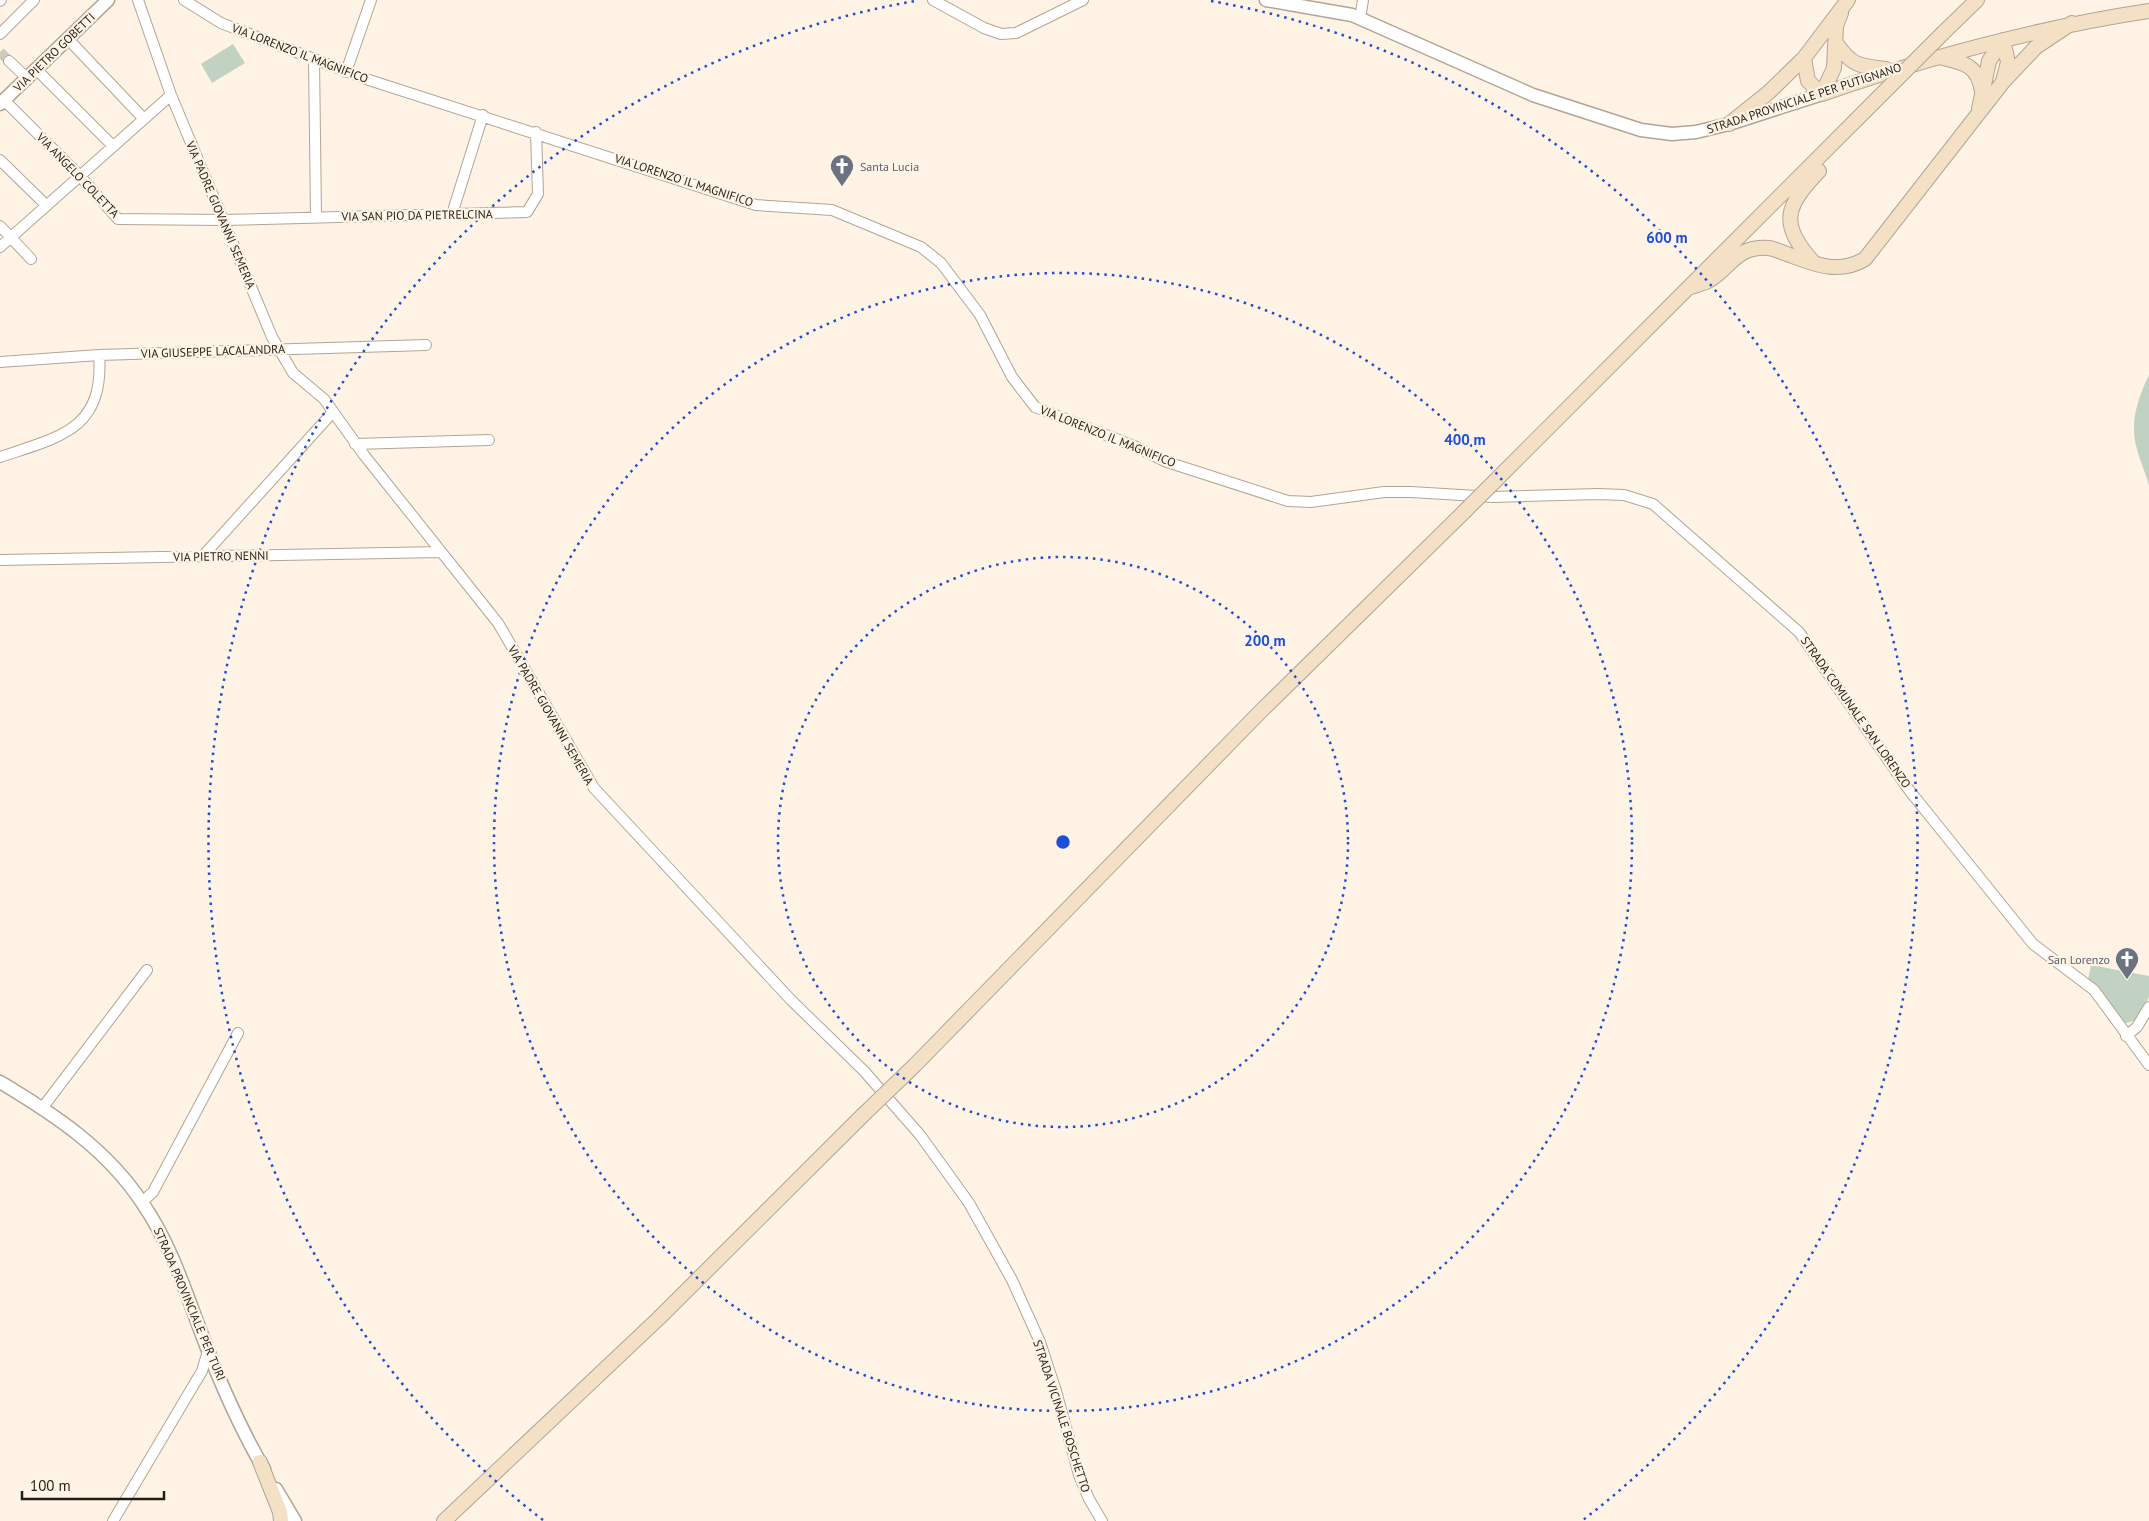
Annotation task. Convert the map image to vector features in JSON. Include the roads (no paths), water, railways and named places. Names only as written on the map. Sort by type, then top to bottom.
[{"type":"main road","points":[[1945,31],[1963,0]]},
{"type":"main road","points":[[444,1521],[659,1318],[915,1065],[1261,711],[1464,512],[1977,0]]},
{"type":"main road","points":[[1804,58],[1808,81],[1822,94],[1834,68],[1836,26],[1846,3]]},
{"type":"main road","points":[[1729,124],[1768,94],[1804,58],[1846,3]]},
{"type":"main road","name":"STRADA PROVINCIALE PER PUTIGNANO","points":[[1822,94],[1892,70],[2002,40],[2072,23],[2149,11]]},
{"type":"main road","points":[[1688,288],[1710,280],[1735,257],[1751,249],[1771,248],[1816,265],[1835,269],[1853,266],[1865,259],[2003,82],[2036,47],[2072,23]]},
{"type":"main road","points":[[2002,40],[2008,62],[2003,82]]},
{"type":"main road","points":[[1978,114],[1989,61],[2002,40]]},
{"type":"main road","points":[[1836,42],[1848,59],[1864,67],[1892,70]]},
{"type":"main road","points":[[1936,57],[1960,62],[1971,67],[1980,76],[1983,93]]},
{"type":"main road","points":[[1816,265],[1800,247],[1790,228],[1791,208],[1800,191],[1823,166],[1838,140]]},
{"type":"main road","points":[[260,1462],[280,1512],[281,1521]]},
{"type":"street","points":[[0,34],[34,0]]},
{"type":"street","name":"VIA PIETRO GOBETTI","points":[[2,102],[108,0]]},
{"type":"street","name":"VIA PADRE GIOVANNI SEMERIA","points":[[138,0],[172,95],[279,348],[293,373],[324,399],[355,444],[498,623],[594,788],[791,1000]]},
{"type":"street","name":"VIA LORENZO IL MAGNIFICO","points":[[184,0],[221,23],[346,72],[536,132],[756,205],[832,210],[921,247],[941,264],[980,315],[994,337],[1012,377],[1035,407],[1134,446],[1167,462],[1288,500],[1311,502],[1384,492],[1432,492],[1493,497]]},
{"type":"street","points":[[346,72],[371,0]]},
{"type":"street","points":[[933,0],[984,28],[1001,34],[1016,33],[1083,0]]},
{"type":"street","name":"STRADA PROVINCIALE PER PUTIGNANO","points":[[1272,0],[1360,19],[1534,95],[1641,130],[1672,134],[1688,133],[1729,124],[1822,94]]},
{"type":"street","points":[[1360,19],[1363,0]]},
{"type":"street","points":[[67,38],[144,119]]},
{"type":"street","points":[[314,59],[316,217]]},
{"type":"street","points":[[9,61],[27,78]]},
{"type":"street","points":[[36,69],[113,146]]},
{"type":"street","points":[[0,247],[10,236],[172,95]]},
{"type":"street","name":"VIA ANGELO COLETTA","points":[[2,102],[80,176],[118,220],[224,220]]},
{"type":"street","points":[[452,214],[483,115]]},
{"type":"street","name":"VIA SAN PIO DA PIETRELCINA","points":[[224,220],[527,212],[538,194],[536,132]]},
{"type":"street","points":[[0,160],[46,206]]},
{"type":"street","points":[[0,226],[31,259]]},
{"type":"street","name":"VIA GIUSEPPE LACALANDRA","points":[[0,362],[99,355],[426,345]]},
{"type":"street","points":[[0,458],[62,437],[84,417],[93,406],[99,392],[101,378],[99,355]]},
{"type":"street","points":[[202,557],[333,412]]},
{"type":"street","points":[[355,444],[489,440]]},
{"type":"street","name":"STRADA COMUNALE SAN LORENZO","points":[[1493,497],[1624,495],[1653,504],[1799,632],[1909,790],[2033,944],[2094,990],[2149,1065]]},
{"type":"street","name":"VIA PIETRO NENNI","points":[[0,560],[441,552]]},
{"type":"street","points":[[43,1107],[147,970]]},
{"type":"street","name":"STRADA VICINALE BOSCHETTO","points":[[791,1000],[864,1071],[920,1135],[969,1203],[1012,1280],[1040,1342],[1056,1391],[1079,1476],[1089,1499],[1102,1521]]},
{"type":"street","points":[[2126,1036],[2137,1027],[2149,1007]]},
{"type":"street","points":[[142,1202],[153,1192],[238,1033]]},
{"type":"street","name":"STRADA PROVINCIALE PER TURI","points":[[0,1082],[43,1107],[67,1124],[106,1158],[142,1202],[158,1228],[178,1271],[208,1351],[260,1462],[294,1521]]},
{"type":"street","points":[[114,1521],[202,1371],[208,1351]]},
{"type":"tunnel","points":[[0,52],[9,61]]},
{"type":"place","name":"Santa Lucia","points":[[842,187]]},
{"type":"place","name":"San Lorenzo","points":[[2127,980]]}]
